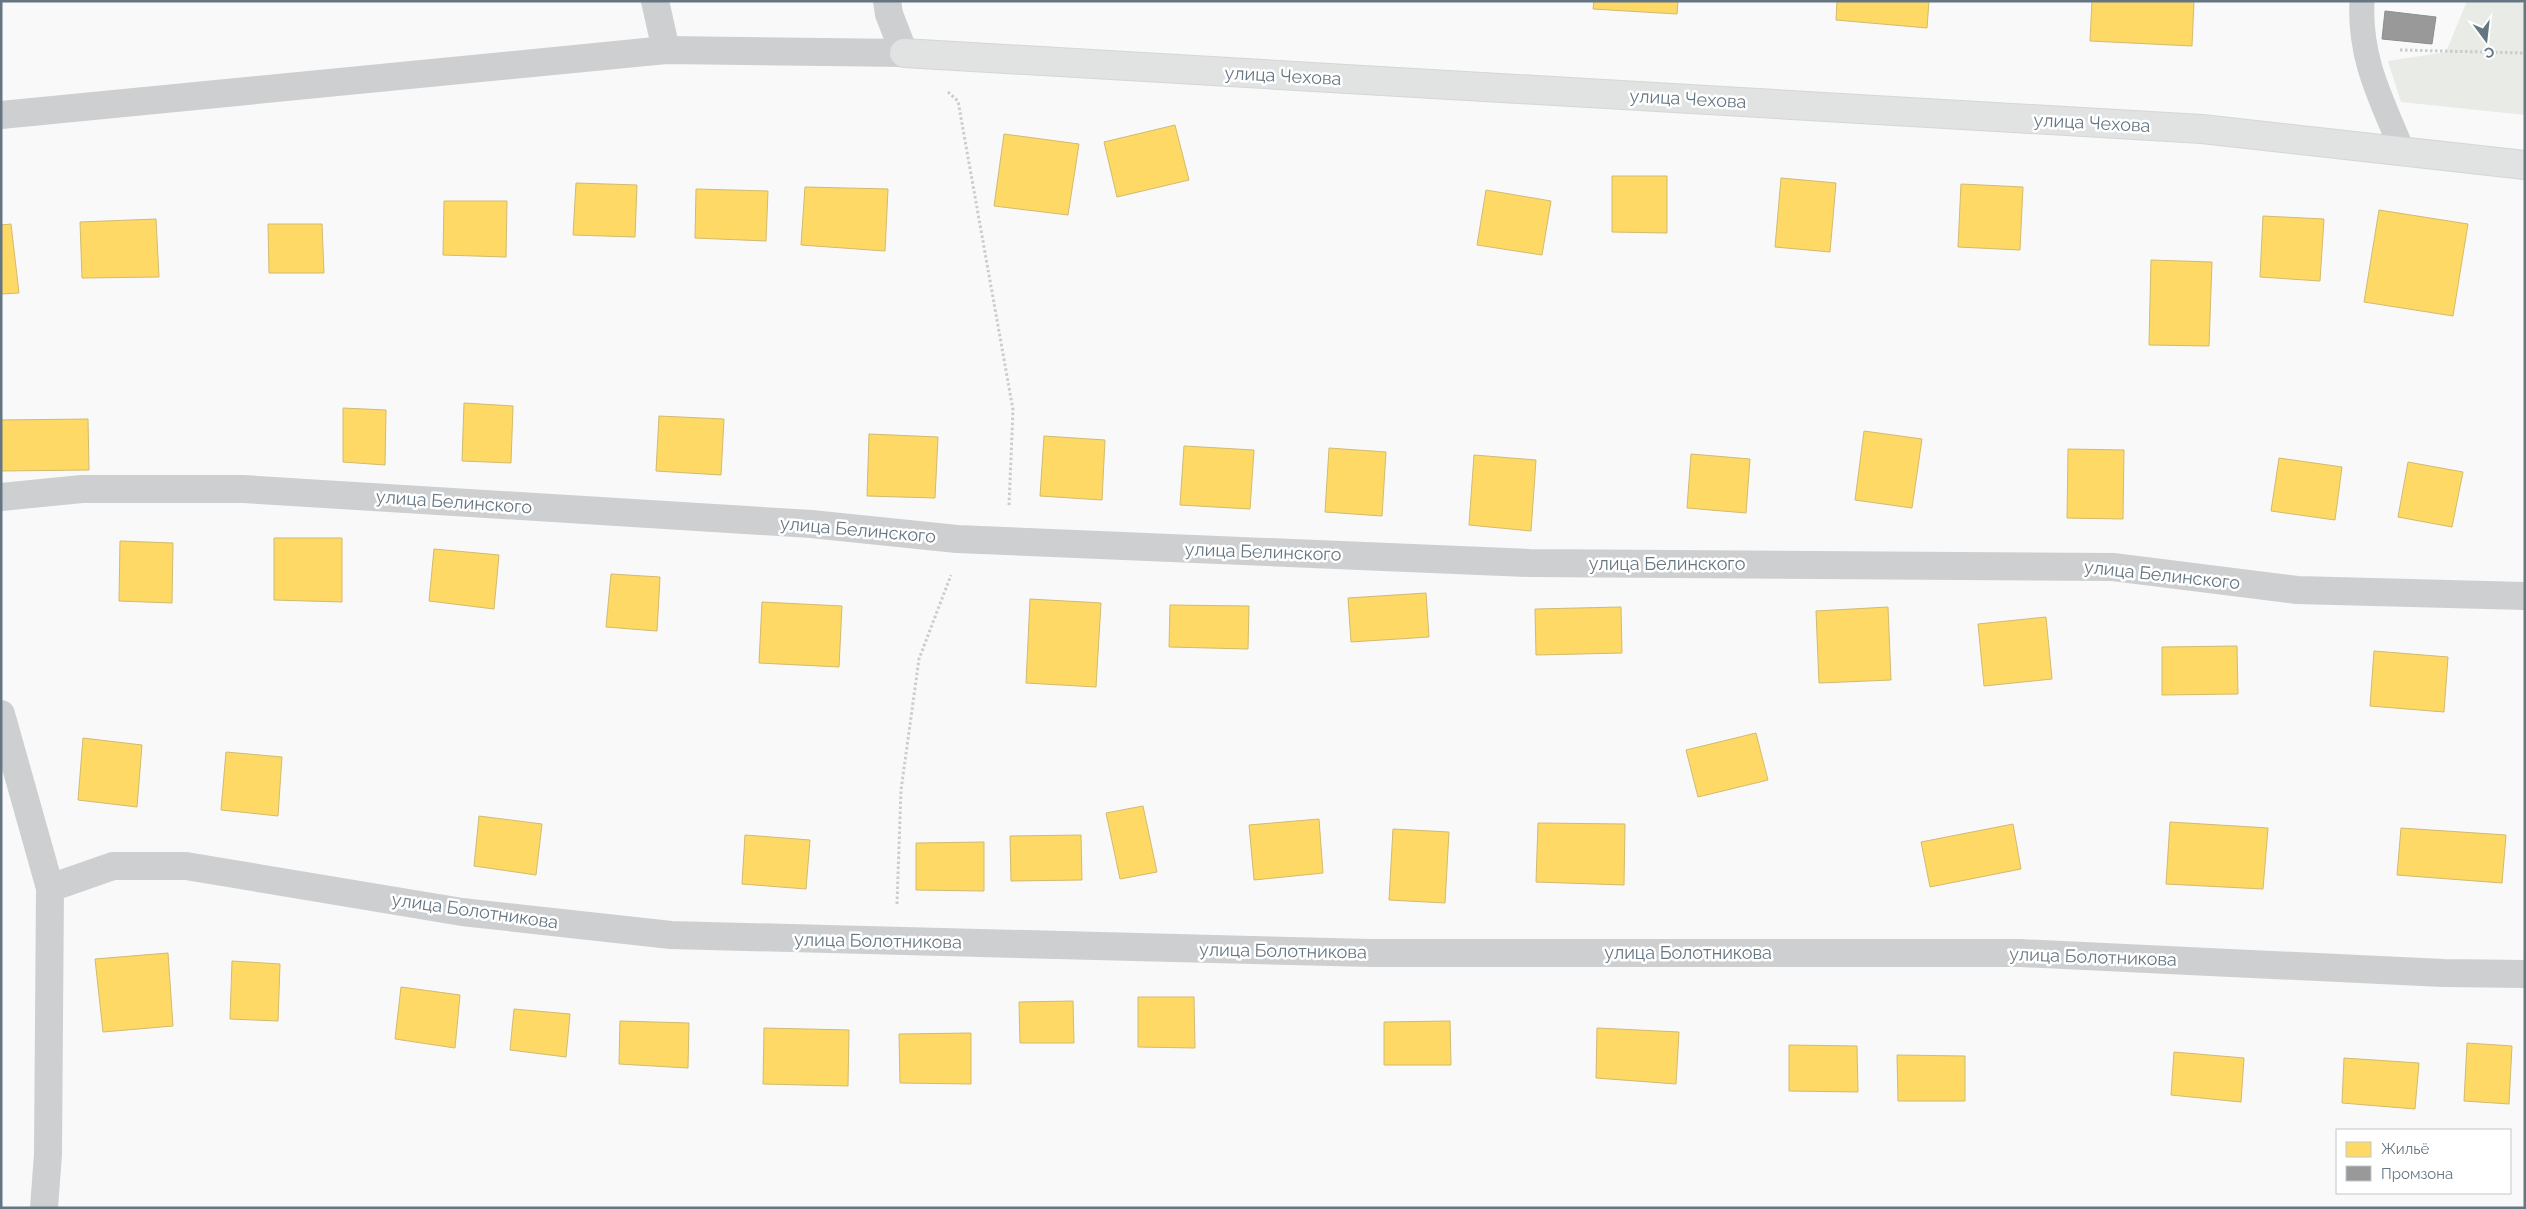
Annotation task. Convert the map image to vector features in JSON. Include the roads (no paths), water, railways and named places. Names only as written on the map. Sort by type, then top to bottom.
[{"type":"street","points":[[654,1],[666,50]]},
{"type":"street","points":[[1,115],[666,50],[904,53],[889,14],[888,1]]},
{"type":"street","name":"улица Чехова","points":[[904,53],[2202,129],[2525,165]]},
{"type":"street","name":"улица Белинского","points":[[1,498],[82,489],[243,489],[811,524],[964,539],[1529,563],[2113,567],[2297,590],[2525,596]]},
{"type":"street","points":[[1,714],[50,888],[48,1154],[44,1208]]},
{"type":"street","name":"улица Болотникова","points":[[50,888],[113,866],[186,866],[462,912],[670,935],[1371,953],[2020,953],[2443,973],[2525,974]]},
{"type":"lane","points":[[2362,1],[2360,28],[2371,76],[2402,150]]}]
